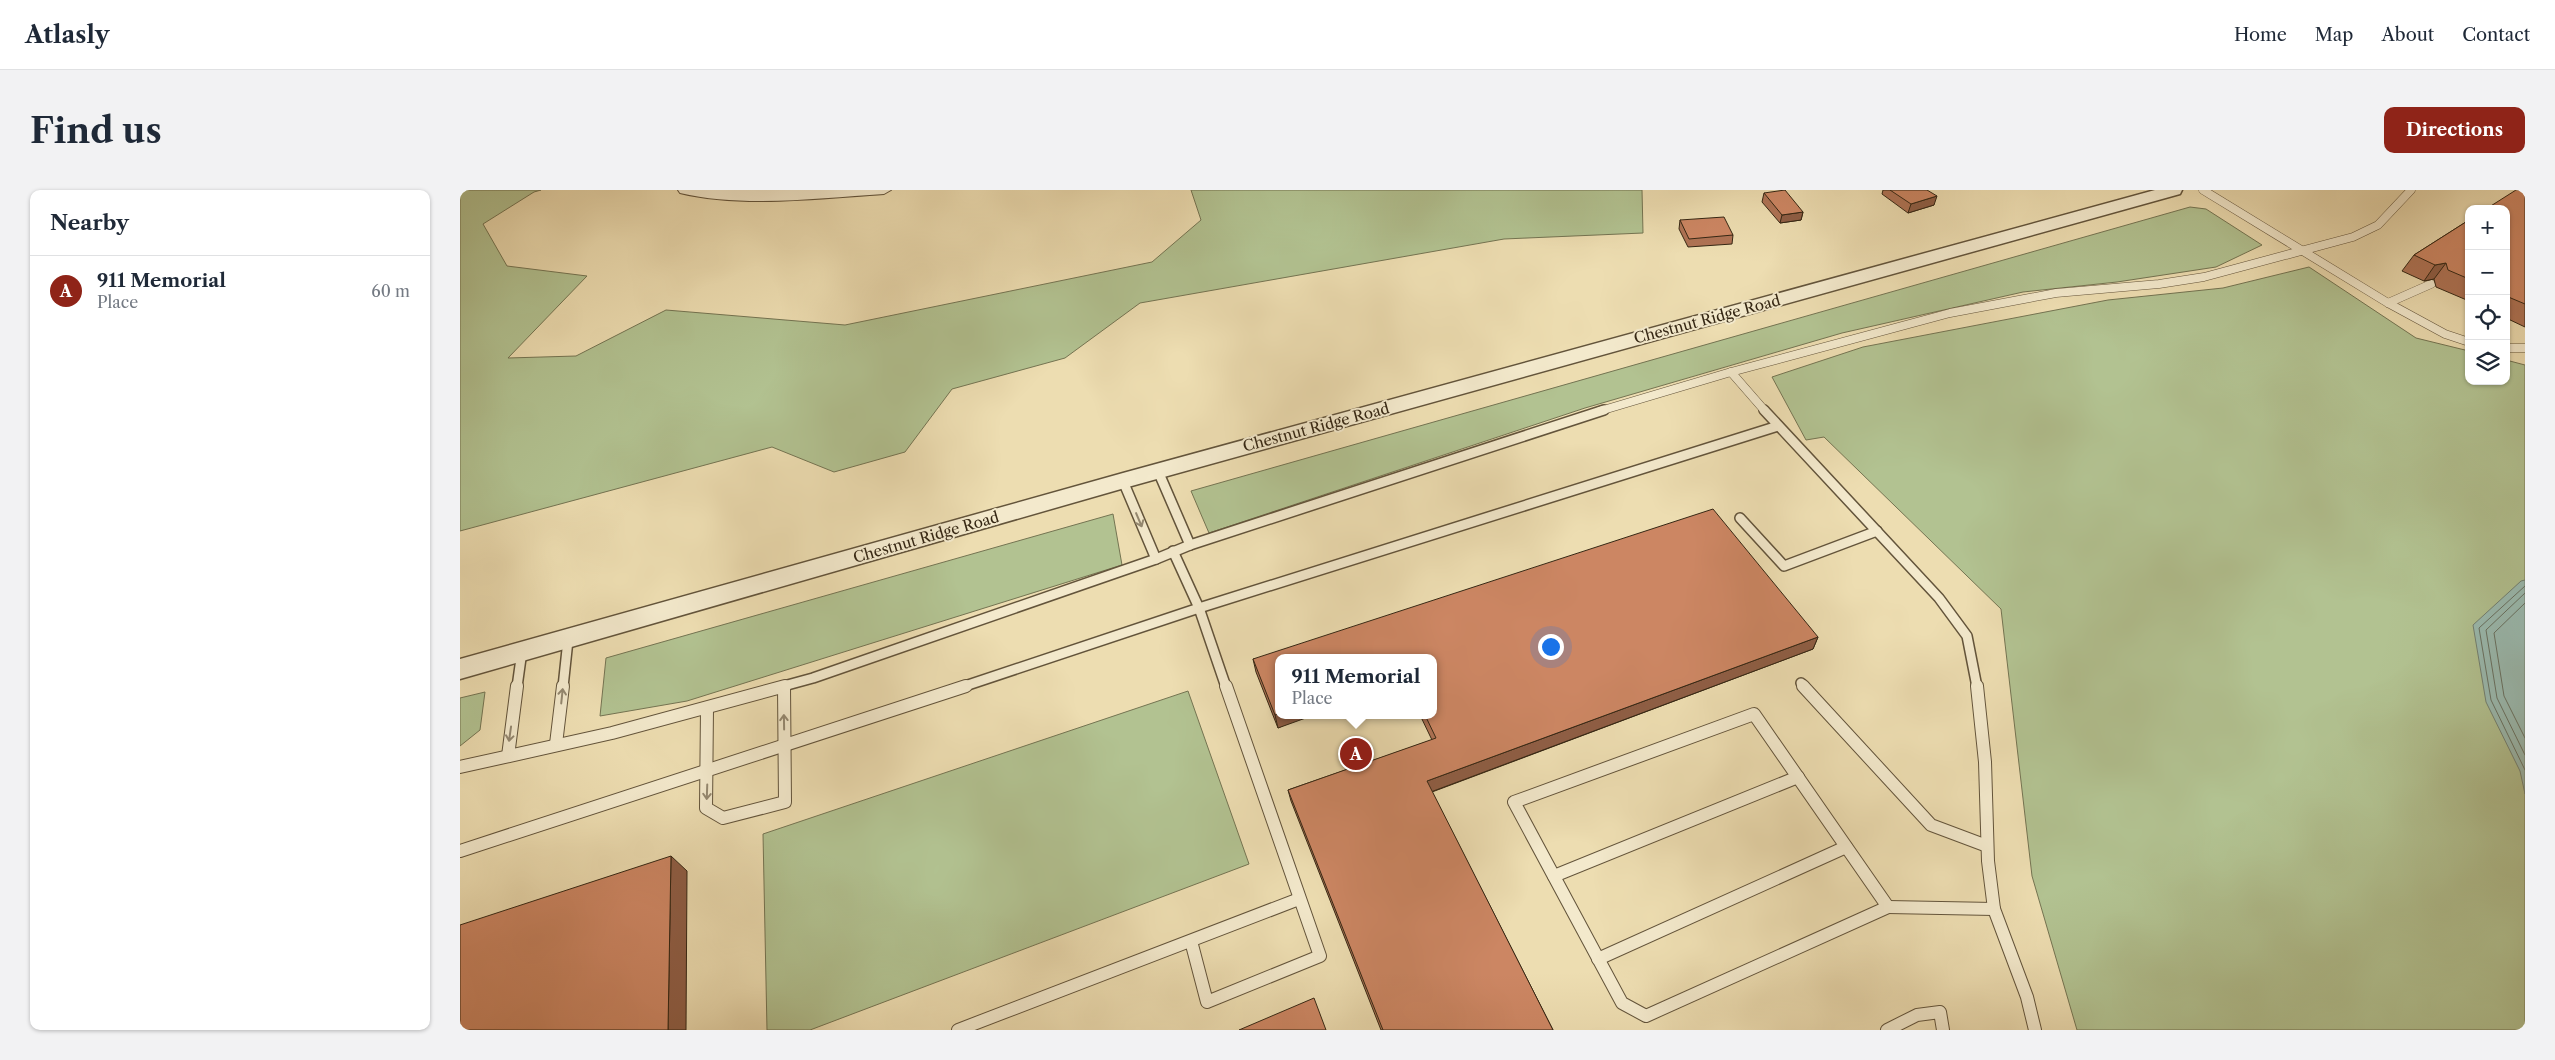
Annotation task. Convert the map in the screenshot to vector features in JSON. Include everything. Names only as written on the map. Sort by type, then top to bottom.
[{"type":"street","points":[[685,190],[717,195],[755,196],[805,196],[884,190]]},
{"type":"street","name":"Chestnut Ridge Road","points":[[460,669],[568,640],[1123,480],[2174,190]]},
{"type":"lane","points":[[2203,190],[2388,303],[2445,334],[2465,341]]},
{"type":"lane","points":[[460,767],[612,733],[784,687],[1156,559],[1190,545],[1532,432],[1731,372],[1950,313],[2056,293],[2159,284],[2204,277],[2302,252],[2372,230],[2411,190]]},
{"type":"lane","points":[[2388,303],[2431,284]]},
{"type":"lane","points":[[2510,348],[2525,348]]},
{"type":"lane","points":[[1731,372],[1778,426],[1939,598],[1967,636],[1976,677],[1985,762],[1987,846],[1994,910],[2026,997],[2035,1030]]},
{"type":"lane","points":[[460,851],[707,772],[1200,608],[1778,426]]},
{"type":"lane","points":[[1158,471],[1190,545]]},
{"type":"lane","points":[[1123,480],[1156,559]]},
{"type":"lane","points":[[1740,518],[1784,566],[1877,531]]},
{"type":"lane","points":[[1173,551],[1200,608],[1320,956],[1206,1002],[1191,941]]},
{"type":"lane","points":[[556,744],[568,640]]},
{"type":"lane","points":[[508,756],[522,651]]},
{"type":"lane","points":[[1802,683],[1931,825],[1987,846]]},
{"type":"lane","points":[[707,708],[706,808],[724,818],[785,802],[784,687]]},
{"type":"lane","points":[[1888,907],[1754,714],[1514,802],[1622,1003],[1646,1016],[1888,907],[1994,910]]},
{"type":"lane","points":[[1554,876],[1798,777]]},
{"type":"lane","points":[[1598,959],[1846,847]]},
{"type":"lane","points":[[958,1030],[1299,899]]},
{"type":"lane","points":[[1887,1030],[1917,1015],[1940,1012],[1943,1030]]},
{"type":"green space","points":[[464,190],[541,190],[534,192],[483,224],[507,266],[587,276],[508,358],[576,356],[666,310],[845,325],[1152,262],[1201,220],[1191,190],[1642,190],[1643,233],[1504,239],[1140,303],[1065,358],[952,389],[905,452],[834,472],[772,447],[460,531],[460,195]]},
{"type":"green space","points":[[2190,207],[2206,209],[2262,245],[2216,267],[2117,282],[2023,292],[1842,333],[1585,408],[1209,533],[1191,491]]},
{"type":"green space","points":[[2309,267],[2416,338],[2465,350],[2465,385],[2510,385],[2510,361],[2525,365],[2525,1030],[2077,1030],[2032,876],[2001,609],[1824,437],[1806,440],[1772,377],[1863,347],[2108,300],[2223,288]]},
{"type":"green space","points":[[1113,514],[1122,565],[687,701],[600,716],[606,658]]},
{"type":"green space","points":[[1188,691],[1249,864],[810,1030],[767,1030],[763,834]]},
{"type":"green space","points":[[485,692],[480,730],[460,746],[460,698]]},
{"type":"water","points":[[2525,580],[2525,794],[2520,771],[2486,702],[2473,625],[2521,581]]},
{"type":"building","points":[[1785,190],[1803,212],[1782,215],[1764,193]]},
{"type":"building","points":[[1890,190],[1927,190],[1937,196],[1911,204]]},
{"type":"building","points":[[2516,190],[2525,190],[2525,304],[2510,298],[2510,205],[2492,205]]},
{"type":"building","points":[[1724,217],[1733,235],[1689,239],[1680,220]]},
{"type":"building","points":[[2465,223],[2465,277],[2448,270],[2446,263],[2435,265],[2414,255]]},
{"type":"building","points":[[1713,509],[1818,637],[1427,781],[1553,1030],[1383,1030],[1288,790],[1436,738],[1427,719],[1437,719],[1437,654],[1275,654],[1275,715],[1253,659]]},
{"type":"building","points":[[671,856],[668,1030],[460,1030],[460,925]]},
{"type":"building","points":[[1314,998],[1326,1030],[1239,1030]]},
{"type":"place","name":"911 Memorial","points":[[1356,754]]}]
